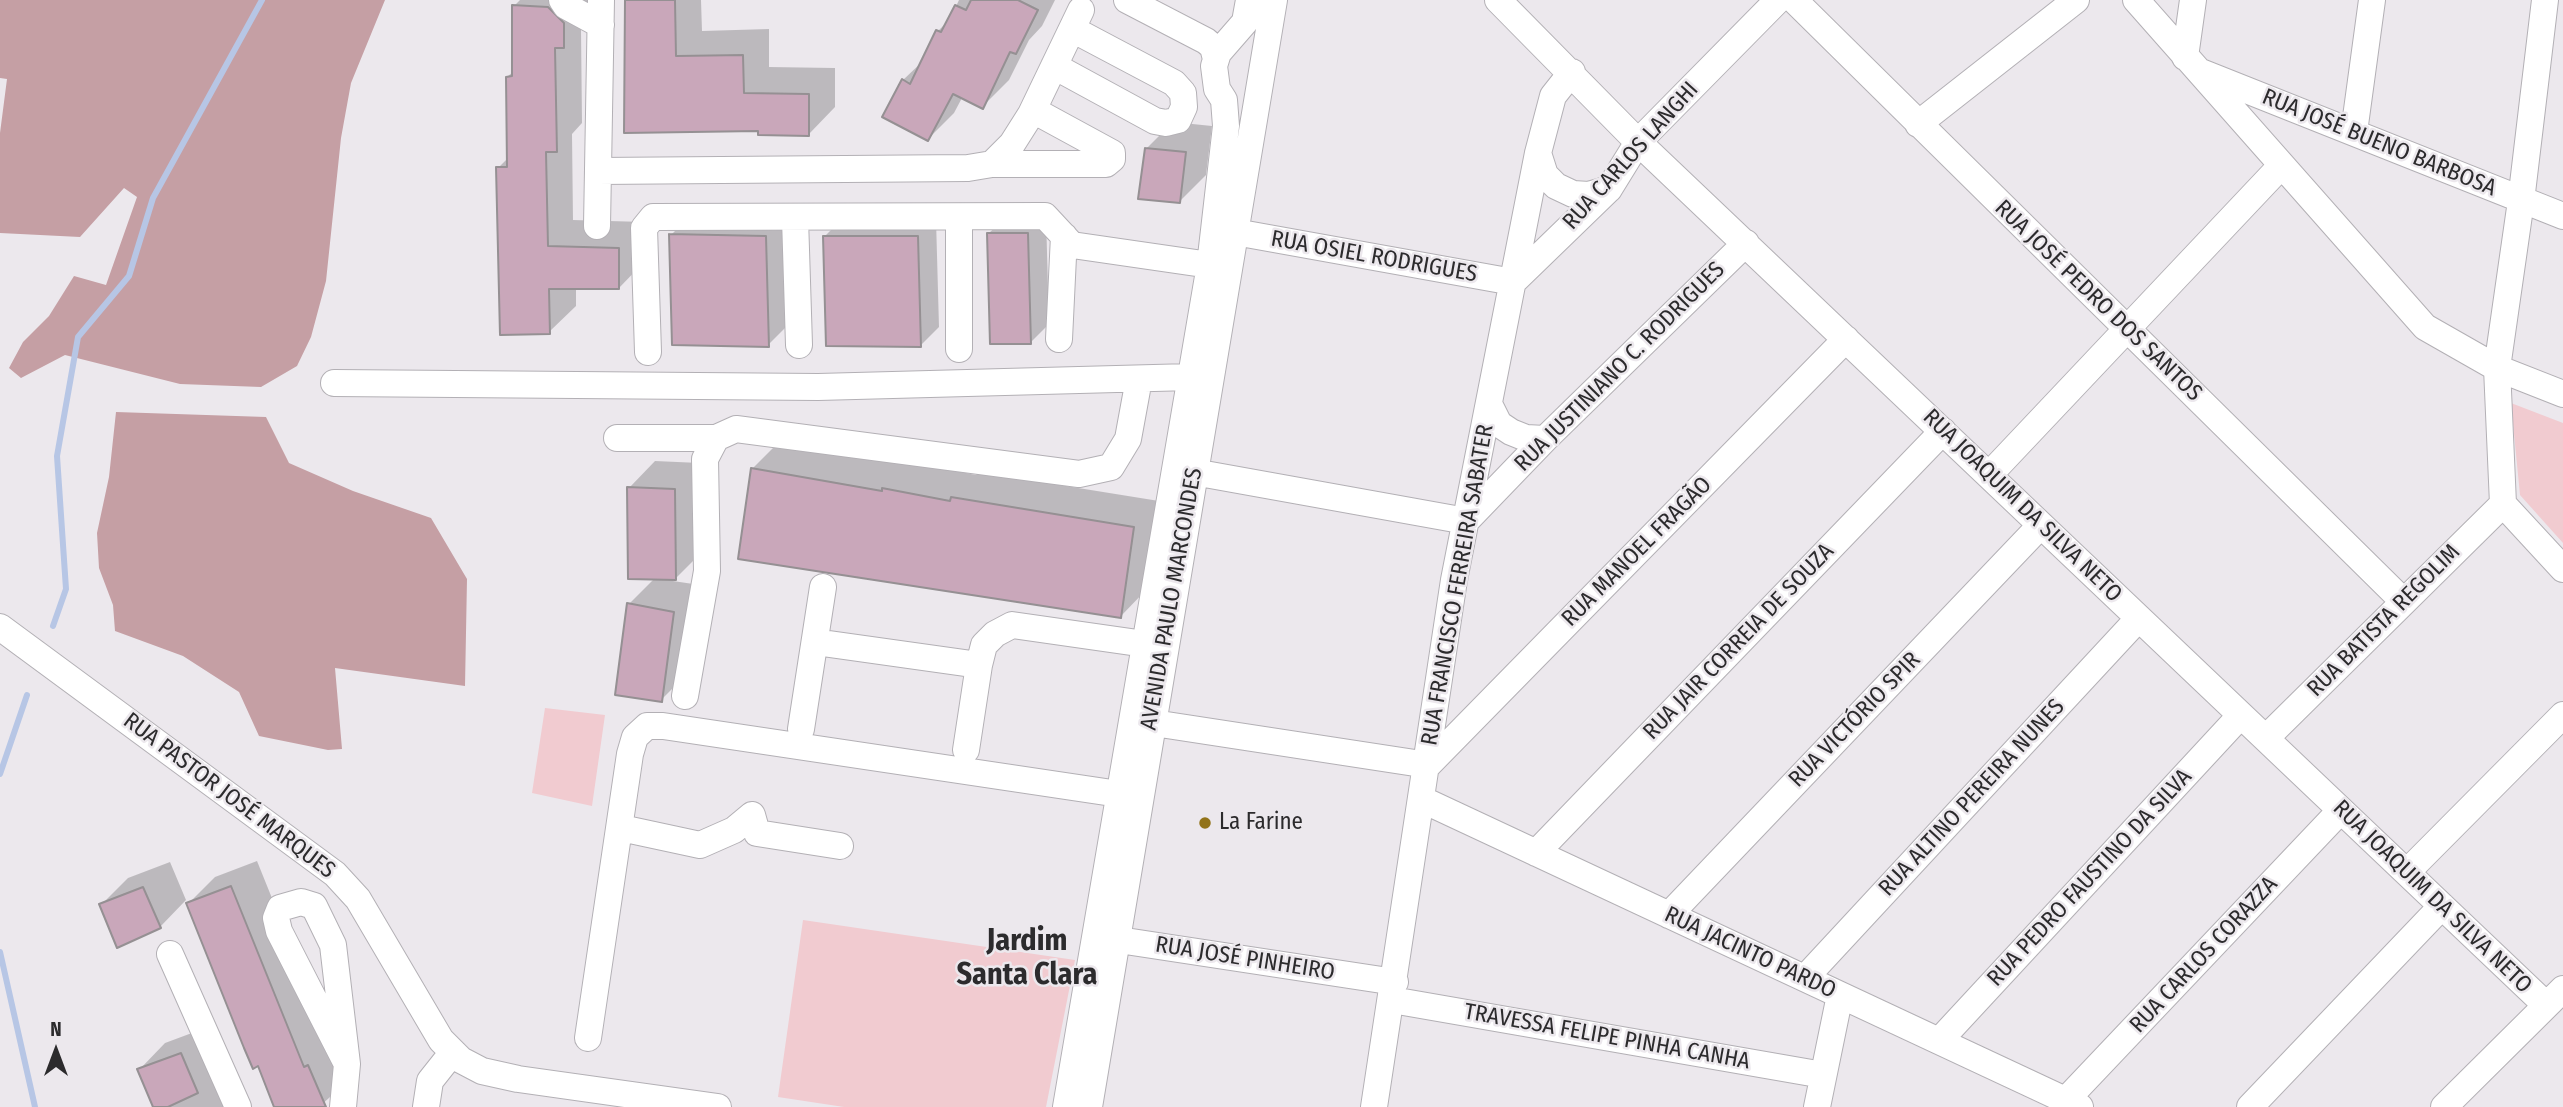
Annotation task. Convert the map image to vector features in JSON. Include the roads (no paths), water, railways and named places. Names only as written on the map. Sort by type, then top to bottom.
[{"type":"street","points":[[562,0],[566,6],[601,13],[597,226]]},
{"type":"street","points":[[1127,0],[1221,51]]},
{"type":"street","points":[[1221,51],[1245,22],[1249,0]]},
{"type":"street","name":"AVENIDA PAULO MARCONDES","points":[[1088,1107],[1119,794],[1142,721],[1145,644],[1235,232],[1274,0]]},
{"type":"street","name":"RUA CARLOS LANGHI","points":[[1513,282],[1609,189],[1639,142],[1778,0]]},
{"type":"street","name":"RUA JOSÉ PEDRO DOS SANTOS","points":[[1794,0],[2403,601]]},
{"type":"street","points":[[1918,124],[2076,0]]},
{"type":"street","points":[[2136,0],[2280,167],[2425,327],[2497,368],[2563,394]]},
{"type":"street","points":[[2190,63],[2193,0]]},
{"type":"street","points":[[2354,132],[2372,0]]},
{"type":"street","points":[[2545,0],[2521,201],[2497,368],[2503,504],[2563,569]]},
{"type":"street","name":"RUA JOAQUIM DA SILVA NETO","points":[[1501,1],[1639,142],[2442,906],[2555,997]]},
{"type":"street","points":[[992,164],[1013,144],[1033,110],[1054,66],[1077,19],[1174,83],[1183,93],[1184,107],[1178,120],[1166,123],[1155,121],[1054,66]]},
{"type":"street","points":[[1221,51],[1239,40],[1254,43],[1262,54],[1261,80],[1250,104],[1231,104],[1224,100]]},
{"type":"street","name":"AVENIDA PAULO MARCONDES","points":[[1066,1107],[1105,937],[1184,470],[1191,377],[1210,265],[1226,126],[1224,100],[1217,89],[1221,51]]},
{"type":"street","name":"RUA JOSÉ BUENO BARBOSA","points":[[2190,63],[2563,216]]},
{"type":"street","name":"RUA FRANCISCO FERREIRA SABATER","points":[[1374,1107],[1465,521],[1538,153],[1553,96],[1572,72]]},
{"type":"street","points":[[598,171],[968,168],[992,164],[1106,164],[1112,159],[1112,153],[1033,110]]},
{"type":"street","points":[[1538,153],[1545,175],[1556,186],[1573,194],[1589,195],[1609,189]]},
{"type":"street","points":[[1989,475],[2280,167]]},
{"type":"street","points":[[648,352],[644,228],[653,217],[1045,216],[1073,245],[1210,265]]},
{"type":"street","points":[[959,217],[959,349]]},
{"type":"street","points":[[795,218],[800,345]]},
{"type":"street","name":"RUA OSIEL RODRIGUES","points":[[1235,232],[1513,282]]},
{"type":"street","points":[[1059,340],[1064,236]]},
{"type":"street","name":"RUA JUSTINIANO C. RODRIGUES","points":[[1465,521],[1746,243]]},
{"type":"street","name":"RUA MANOEL FRAGÃO","points":[[1428,765],[1846,340]]},
{"type":"street","points":[[334,383],[818,387],[1191,377]]},
{"type":"street","points":[[617,438],[716,438],[736,429],[1079,474],[1111,467],[1128,439],[1139,379]]},
{"type":"street","points":[[1489,404],[1499,424],[1511,432],[1526,438],[1545,439]]},
{"type":"street","name":"RUA JAIR CORREIA DE SOUZA","points":[[1536,853],[1942,431]]},
{"type":"street","points":[[685,696],[706,571],[705,459],[716,438]]},
{"type":"street","points":[[1184,470],[1465,521]]},
{"type":"street","name":"RUA BATISTA REGOLIM","points":[[2266,738],[2503,504]]},
{"type":"street","name":"RUA VICTÓRIO SPIR","points":[[1669,915],[2041,525]]},
{"type":"street","points":[[801,729],[823,587]]},
{"type":"street","name":"RUA ALTINO PEREIRA NUNES","points":[[1805,978],[2139,618]]},
{"type":"street","points":[[966,750],[979,665],[985,645],[995,634],[1013,625],[1145,644]]},
{"type":"street","name":"RUA PASTOR JOSÉ MARQUES","points":[[0,627],[335,874],[358,899],[441,1040],[461,1060],[482,1071],[604,1099],[718,1107]]},
{"type":"street","points":[[815,642],[979,665]]},
{"type":"street","name":"RUA PEDRO FAUSTINO DA SILVA","points":[[1940,1041],[2241,715]]},
{"type":"street","points":[[2407,872],[2563,715]]},
{"type":"street","points":[[1142,721],[1428,765]]},
{"type":"street","points":[[588,1038],[630,754],[635,737],[646,726],[663,726],[1119,794]]},
{"type":"street","name":"RUA JACINTO PARDO","points":[[1421,799],[2073,1104]]},
{"type":"street","name":"RUA CARLOS CORAZZA","points":[[2073,1104],[2342,810]]},
{"type":"street","points":[[621,828],[700,845],[734,830],[752,815],[757,833],[840,846]]},
{"type":"street","points":[[343,1107],[347,1064],[333,945],[314,906],[301,902],[280,908],[276,918],[279,931],[347,1064]]},
{"type":"street","points":[[2250,1107],[2442,906]]},
{"type":"street","name":"RUA JOSÉ PINHEIRO","points":[[1105,937],[1393,991]]},
{"type":"street","points":[[170,954],[238,1107]]},
{"type":"street","name":"TRAVESSA FELIPE PINHA CANHA","points":[[1393,991],[1823,1075]]},
{"type":"street","points":[[1817,1107],[1840,995]]},
{"type":"street","points":[[2444,1107],[2555,997]]},
{"type":"street","points":[[426,1107],[430,1081],[453,1052]]},
{"type":"waterway","points":[[53,626],[66,589],[57,456],[78,337],[129,276],[153,198],[262,0]]},
{"type":"waterway","points":[[0,774],[27,695]]},
{"type":"waterway","points":[[0,952],[35,1107]]},
{"type":"place","name":"La Farine","points":[[1205,823]]},
{"type":"district","name":"Jardim Santa Clara","points":[[1027,960]]}]
